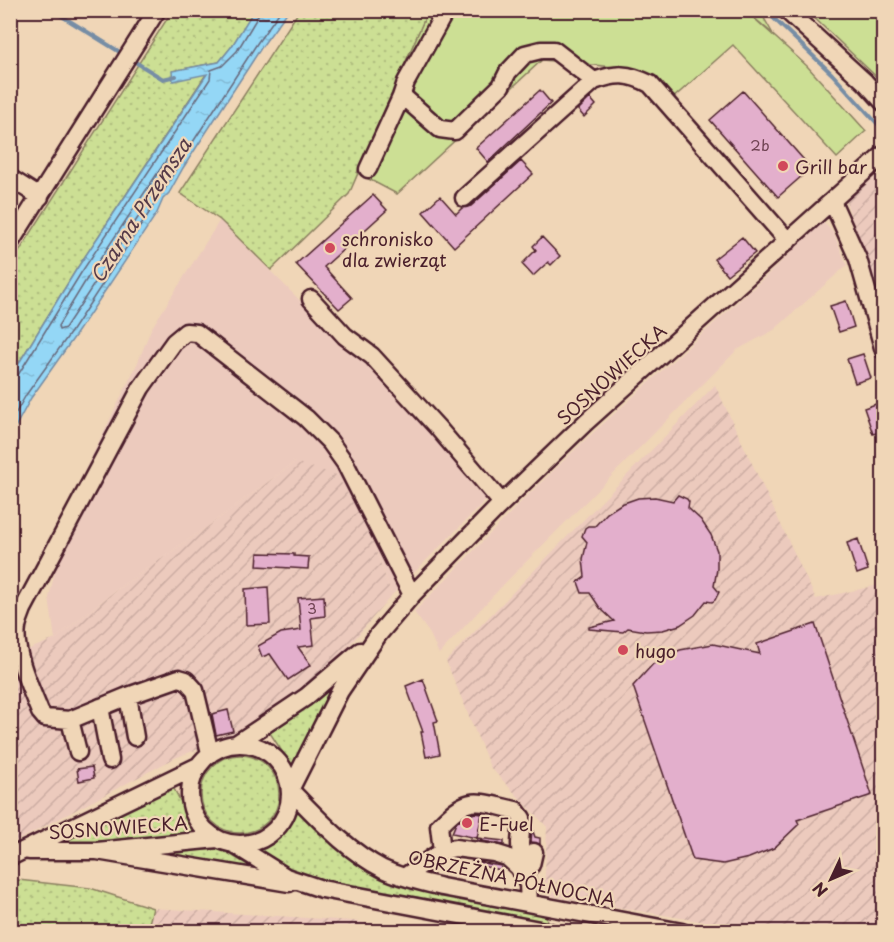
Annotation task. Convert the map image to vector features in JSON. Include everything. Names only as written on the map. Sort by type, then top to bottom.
[{"type":"street","points":[[10,243],[157,10]]},
{"type":"street","points":[[368,169],[406,82],[446,10]]},
{"type":"street","points":[[786,10],[865,82],[884,103]]},
{"type":"street","points":[[401,97],[408,100],[441,129],[455,131],[501,86],[508,72],[525,54],[554,50],[594,81]]},
{"type":"street","points":[[464,198],[594,81],[621,74],[637,77],[650,84],[788,241]]},
{"type":"street","name":"SOSNOWIECKA","points":[[16,854],[97,851],[225,841],[256,842],[271,834],[282,822],[289,807],[290,790],[340,691],[378,635],[412,595],[586,422],[884,154]]},
{"type":"street","points":[[10,178],[40,197]]},
{"type":"street","points":[[832,201],[858,259],[884,351]]},
{"type":"street","points":[[311,299],[345,336],[372,356],[502,503]]},
{"type":"street","points":[[210,753],[195,690],[186,680],[179,678],[70,720],[45,718],[40,712],[18,648],[17,626],[23,609],[141,388],[174,342],[186,332],[197,333],[306,418],[330,442],[345,463],[412,595]]},
{"type":"street","name":"SOSNOWIECKA","points":[[225,841],[206,831],[197,820],[191,807],[192,779],[198,766],[210,753],[236,744],[306,697],[378,635]]},
{"type":"street","points":[[128,696],[135,737]]},
{"type":"street","points":[[100,707],[110,760]]},
{"type":"street","points":[[70,720],[78,752]]},
{"type":"street","points":[[236,744],[255,746],[273,756],[287,777],[290,790]]},
{"type":"street","name":"SOSNOWIECKA","points":[[16,854],[198,766]]},
{"type":"street","name":"OBRZEŻNA PÓŁNOCNA","points":[[290,790],[352,849],[385,869],[404,877],[442,887],[682,932]]},
{"type":"street","points":[[442,851],[439,826],[450,813],[465,803],[479,802],[516,810],[525,824],[520,843],[521,872]]},
{"type":"street","points":[[225,841],[286,877],[322,889]]},
{"type":"street","points":[[404,877],[442,851],[455,848],[494,853],[507,857],[521,872],[528,884],[529,903]]},
{"type":"street","points":[[97,851],[322,889],[479,925],[550,932]]},
{"type":"street","points":[[521,872],[531,865],[534,852]]},
{"type":"shaded area","points":[[883,170],[883,323],[846,201]]},
{"type":"shaded area","points":[[220,220],[345,346],[391,383],[490,496],[392,595],[369,532],[295,462],[115,591],[55,639],[49,598],[71,499],[138,362],[151,329]]},
{"type":"shaded area","points":[[823,222],[833,232],[847,265],[774,330],[737,350],[504,584],[439,654],[430,634],[414,612],[584,441]]},
{"type":"shaded area","points":[[715,385],[816,599],[883,584],[883,931],[759,931],[544,895],[547,827],[490,767],[446,661]]},
{"type":"shaded area","points":[[295,462],[337,475],[369,532],[392,595],[332,666],[224,739],[175,758],[11,844],[11,656],[55,639],[115,591]]},
{"type":"shaded area","points":[[153,908],[353,921],[416,931],[147,932]]},
{"type":"green space","points":[[172,11],[254,11],[219,62],[172,71],[207,73],[76,270],[11,376],[10,266]]},
{"type":"green space","points":[[299,11],[428,11],[349,194],[271,270],[220,220],[180,193]]},
{"type":"green space","points":[[428,11],[746,11],[807,66],[866,131],[837,158],[733,45],[672,99],[635,69],[542,60],[397,194],[357,173]]},
{"type":"green space","points":[[746,11],[760,11],[773,34]]},
{"type":"green space","points":[[807,11],[883,11],[883,83]]},
{"type":"green space","points":[[330,689],[331,692],[294,770],[270,733]]},
{"type":"green space","points":[[232,755],[248,755],[262,761],[273,772],[279,786],[279,802],[273,816],[262,827],[248,833],[232,833],[218,827],[207,816],[201,802],[201,786],[207,772],[218,761]]},
{"type":"green space","points":[[171,783],[199,837],[57,846],[55,843]]},
{"type":"green space","points":[[295,811],[351,858],[546,914],[547,923],[361,889],[311,878],[281,866],[256,850],[280,835]]},
{"type":"green space","points":[[221,849],[258,871],[170,858],[169,852]]},
{"type":"green space","points":[[18,880],[90,888],[153,908],[147,931],[11,931],[11,882]]},
{"type":"water","name":"Czarna Przemsza","points":[[254,10],[288,11],[263,45],[183,168],[163,199],[157,213],[31,398],[11,435],[11,376],[76,270],[207,74],[173,81],[172,71],[219,62],[232,46]]},
{"type":"building","points":[[540,90],[551,103],[488,162],[476,148]]},
{"type":"building","points":[[743,91],[811,168],[778,197],[710,120]]},
{"type":"building","points":[[590,98],[596,105],[584,117],[578,110]]},
{"type":"building","points":[[521,161],[533,174],[454,247],[423,212],[440,196],[456,214],[462,208],[471,206]]},
{"type":"building","points":[[373,195],[387,210],[324,267],[352,298],[339,309],[296,264]]},
{"type":"building","points":[[542,237],[560,256],[551,265],[548,262],[533,276],[522,264],[536,250],[533,246]]},
{"type":"building","points":[[742,237],[755,253],[727,275],[714,259]]},
{"type":"building","points":[[846,301],[854,327],[839,332],[830,306]]},
{"type":"building","points":[[863,354],[871,378],[855,383],[847,359]]},
{"type":"building","points":[[879,403],[884,417],[884,431],[873,434],[864,408]]},
{"type":"building","points":[[678,495],[687,499],[688,508],[701,520],[711,535],[717,551],[714,586],[719,592],[715,600],[706,601],[695,615],[680,625],[663,630],[646,631],[628,628],[623,632],[589,629],[589,627],[614,621],[600,608],[590,593],[582,593],[578,582],[585,577],[583,559],[587,542],[582,536],[585,528],[595,526],[607,513],[621,504],[638,498],[655,497],[673,501]]},
{"type":"building","points":[[858,539],[868,570],[857,574],[847,543]]},
{"type":"building","points":[[258,553],[294,554],[294,556],[309,557],[308,569],[257,566]]},
{"type":"building","points":[[268,587],[270,624],[246,625],[245,589]]},
{"type":"building","points":[[324,596],[325,616],[311,618],[314,645],[298,647],[311,665],[288,680],[270,654],[262,657],[258,646],[281,633],[301,630],[298,598]]},
{"type":"building","points":[[815,624],[872,795],[797,820],[799,824],[774,848],[749,858],[723,864],[693,860],[633,686],[653,664],[680,650],[713,644],[760,654],[757,644]]},
{"type":"building","points":[[423,679],[438,721],[434,722],[440,754],[426,757],[421,732],[423,732],[406,686]]},
{"type":"building","points":[[228,710],[233,731],[216,735],[212,714]]},
{"type":"building","points":[[92,767],[94,778],[79,781],[77,769]]},
{"type":"building","name":"E-Fuel","points":[[475,813],[482,814],[477,838],[452,833],[456,823]]},
{"type":"building","points":[[532,829],[535,837],[540,838],[540,844],[531,842]]},
{"type":"building","points":[[477,838],[504,841],[504,845],[477,840]]},
{"type":"building","points":[[472,861],[501,866],[501,870],[472,864]]},
{"type":"waterway","points":[[52,10],[123,54]]},
{"type":"waterway","points":[[765,10],[832,74],[884,131]]},
{"type":"waterway","points":[[132,60],[163,79],[176,76]]},
{"type":"place","name":"Grill bar","points":[[783,166]]},
{"type":"place","name":"schronisko dla zwierząt","points":[[330,248]]},
{"type":"place","name":"hugo","points":[[623,650]]},
{"type":"place","name":"E-Fuel","points":[[467,823]]}]
